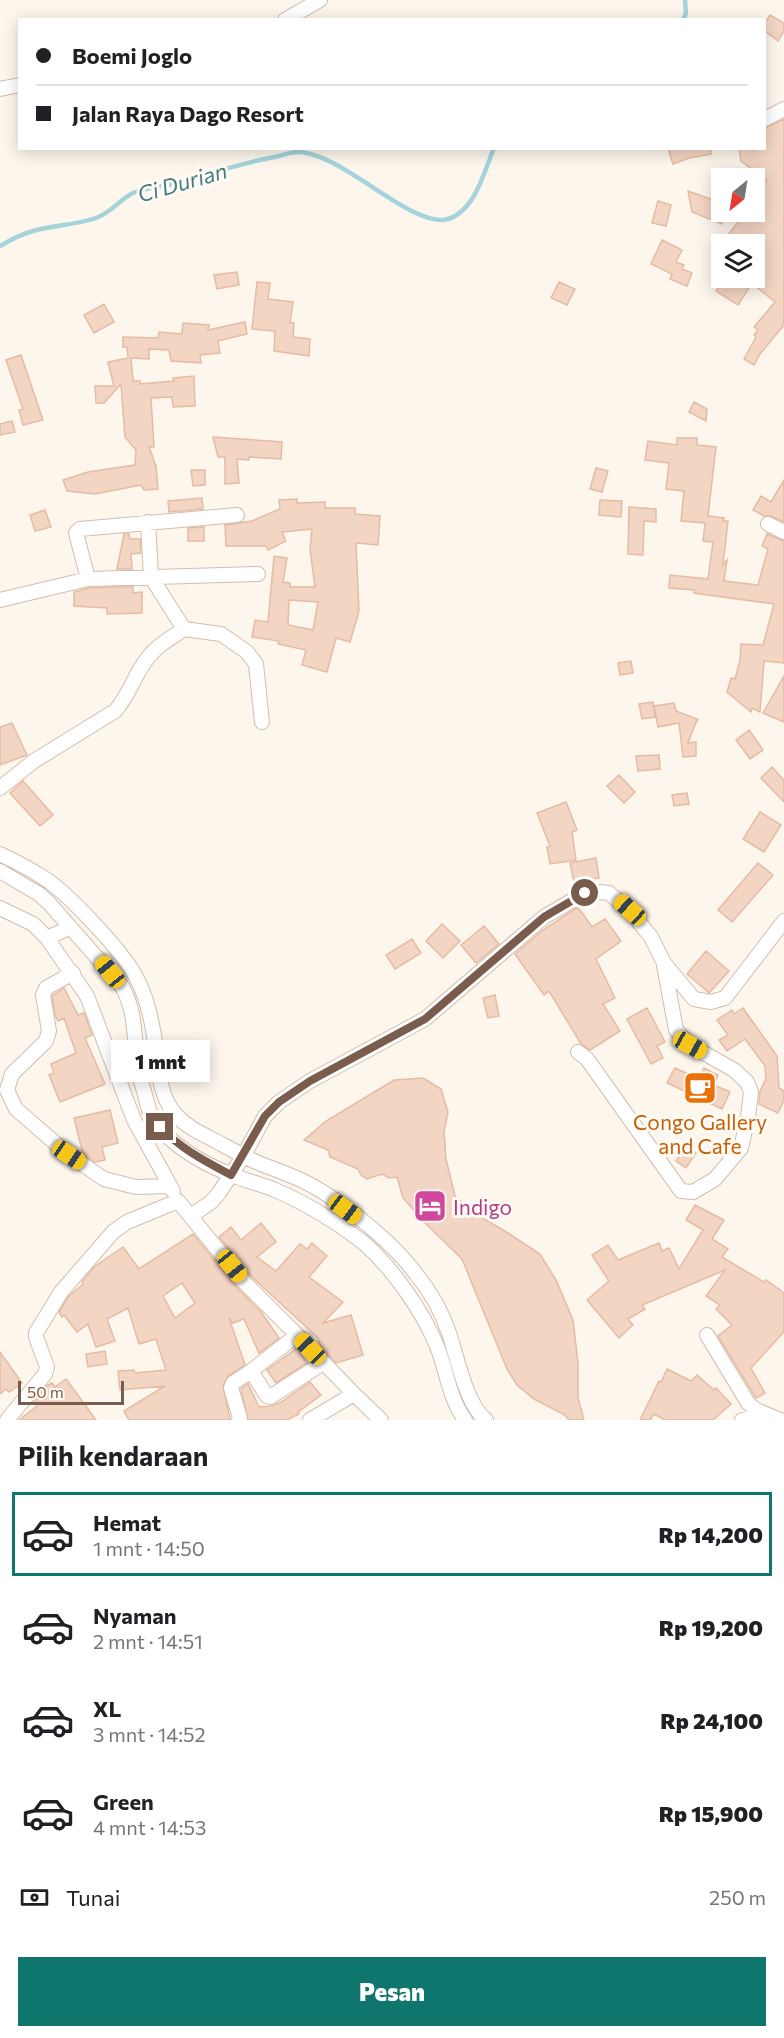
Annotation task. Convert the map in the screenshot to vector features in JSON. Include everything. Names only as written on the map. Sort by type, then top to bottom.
[{"type":"street","points":[[288,18],[320,0]]},
{"type":"street","points":[[0,89],[18,85]]},
{"type":"street","points":[[766,118],[784,109]]},
{"type":"street","points":[[88,579],[76,533],[78,530],[237,515]]},
{"type":"street","points":[[148,522],[151,577],[184,629]]},
{"type":"street","points":[[768,524],[784,532]]},
{"type":"street","points":[[0,600],[88,579],[258,574]]},
{"type":"street","points":[[0,788],[34,761],[115,711],[122,703],[146,659],[184,629],[221,634],[247,652],[256,664],[262,722]]},
{"type":"street","points":[[0,854],[38,874],[58,888],[114,948],[135,975],[145,998],[152,1024],[160,1080],[168,1104],[176,1115],[191,1128],[244,1155],[302,1180],[328,1196],[380,1236],[404,1258],[418,1275],[438,1308],[449,1332],[468,1390],[478,1413],[486,1420]]},
{"type":"street","points":[[0,872],[39,894],[50,903],[69,928],[100,959],[121,985],[134,1015],[138,1065],[154,1121],[180,1146],[231,1175],[274,1189],[321,1214],[362,1242],[379,1257],[428,1327],[437,1345],[455,1404],[465,1420]]},
{"type":"street","points":[[190,1216],[211,1202],[244,1155],[265,1116],[289,1094],[425,1019],[544,917],[585,893],[600,892],[616,897],[630,910],[651,937],[664,963],[693,999],[711,1002],[725,998],[784,921]]},
{"type":"street","points":[[0,908],[33,924],[47,938],[87,996],[134,1120],[178,1201],[245,1283],[381,1420]]},
{"type":"street","points":[[47,938],[69,928]]},
{"type":"street","points":[[100,959],[114,948]]},
{"type":"street","points":[[578,1052],[587,1059],[681,1191],[693,1192],[715,1179],[741,1148],[751,1092],[747,1082],[734,1070],[690,1045],[676,1030],[664,963]]},
{"type":"street","points":[[73,973],[45,988],[43,995],[49,1031],[46,1041],[12,1074],[7,1090],[16,1109],[69,1155],[104,1179],[136,1187],[170,1186]]},
{"type":"street","points":[[121,985],[135,975]]},
{"type":"street","points":[[7,1420],[45,1374],[47,1367],[36,1333],[68,1283],[113,1232],[127,1222],[178,1201]]},
{"type":"street","points":[[239,1420],[231,1388],[233,1383],[297,1335]]},
{"type":"street","points":[[707,1335],[748,1403],[766,1415],[780,1420]]},
{"type":"street","points":[[251,1371],[267,1396],[270,1397],[323,1363]]},
{"type":"street","points":[[309,1420],[354,1394]]},
{"type":"street","points":[[742,1420],[766,1415]]},
{"type":"building","points":[[770,15],[784,23],[784,31],[778,41],[766,32],[766,21]]},
{"type":"building","points":[[784,119],[784,325],[754,365],[744,359],[756,337],[754,335],[758,330],[754,327],[775,302],[758,288],[765,288],[765,234],[729,234],[738,222],[765,222],[765,183],[767,180],[765,168],[751,168],[741,161],[739,150],[766,150],[766,128]]},
{"type":"building","points":[[669,150],[711,150],[711,154],[673,164]]},
{"type":"building","points":[[688,191],[711,199],[711,220],[692,212]]},
{"type":"building","points":[[658,201],[671,205],[666,226],[652,223]]},
{"type":"building","points":[[662,240],[682,250],[676,262],[684,265],[682,269],[692,273],[687,286],[670,279],[672,274],[651,264]]},
{"type":"building","points":[[237,272],[239,285],[217,289],[214,275]]},
{"type":"building","points":[[257,282],[270,283],[268,299],[293,302],[290,323],[294,323],[293,337],[310,339],[309,356],[274,351],[275,331],[252,329]]},
{"type":"building","points":[[559,282],[575,289],[567,305],[551,298]]},
{"type":"building","points":[[718,288],[749,288],[738,305],[716,291]]},
{"type":"building","points":[[104,304],[114,322],[94,333],[84,315]]},
{"type":"building","points":[[245,322],[247,334],[218,341],[220,353],[200,355],[201,363],[171,361],[169,350],[149,349],[149,359],[131,358],[133,381],[140,381],[140,384],[174,381],[173,378],[194,376],[195,406],[173,407],[172,397],[151,398],[154,447],[149,447],[156,466],[158,489],[144,490],[141,485],[95,494],[67,491],[63,480],[88,472],[135,465],[136,450],[125,437],[121,384],[104,403],[96,403],[95,386],[114,386],[108,362],[128,358],[127,347],[123,347],[123,337],[158,338],[159,332],[182,334],[183,323],[209,325],[208,330]]},
{"type":"building","points":[[21,355],[43,420],[23,425],[19,410],[23,409],[6,360]]},
{"type":"building","points":[[694,402],[707,409],[706,421],[689,412]]},
{"type":"building","points":[[12,421],[15,432],[0,435],[0,424]]},
{"type":"building","points":[[213,437],[282,442],[281,459],[249,457],[249,460],[237,459],[239,483],[225,484],[225,457],[218,457]]},
{"type":"building","points":[[677,438],[697,438],[697,445],[716,447],[708,516],[724,518],[723,521],[728,521],[723,565],[727,560],[724,581],[758,585],[768,549],[762,546],[767,534],[784,541],[784,663],[764,661],[760,712],[752,708],[751,712],[727,692],[731,678],[735,679],[741,644],[763,645],[774,604],[669,588],[670,575],[708,579],[713,542],[703,541],[705,523],[681,521],[684,491],[666,489],[669,463],[645,460],[648,441],[677,445]]},
{"type":"building","points":[[596,468],[608,471],[602,492],[590,489]]},
{"type":"building","points":[[191,470],[205,470],[205,485],[193,486]]},
{"type":"building","points":[[784,480],[784,522],[753,510],[761,496],[771,502]]},
{"type":"building","points":[[202,498],[203,509],[169,512],[168,501]]},
{"type":"building","points":[[297,499],[297,503],[325,502],[325,508],[355,508],[355,514],[380,516],[378,545],[356,543],[359,611],[350,642],[336,638],[327,672],[302,665],[306,650],[278,644],[279,641],[252,637],[255,620],[268,622],[274,556],[287,558],[283,582],[290,583],[290,587],[315,587],[310,549],[312,529],[282,532],[286,541],[268,550],[266,546],[226,546],[225,525],[252,521],[280,509],[279,500]],"holes":[[[289,600],[318,602],[313,630],[288,625]]]},
{"type":"building","points":[[600,500],[622,501],[621,517],[599,515]]},
{"type":"building","points":[[629,507],[656,509],[656,522],[644,521],[643,555],[628,554]]},
{"type":"building","points":[[45,510],[51,527],[35,531],[30,515]]},
{"type":"building","points":[[204,527],[204,541],[188,541],[188,528]]},
{"type":"building","points":[[124,534],[129,534],[130,539],[140,539],[141,553],[131,554],[132,569],[117,569]]},
{"type":"building","points":[[133,587],[133,593],[142,592],[142,613],[107,614],[107,608],[74,606],[74,592],[89,588]]},
{"type":"building","points":[[631,661],[633,673],[620,675],[618,663]]},
{"type":"building","points":[[784,676],[784,722],[763,713]]},
{"type":"building","points":[[653,702],[655,717],[642,719],[639,704]]},
{"type":"building","points":[[674,703],[676,711],[699,720],[697,720],[688,743],[696,742],[696,756],[683,757],[679,723],[658,727],[654,706]]},
{"type":"building","points":[[12,723],[27,755],[0,765],[0,727]]},
{"type":"building","points":[[749,730],[763,750],[750,759],[736,740]]},
{"type":"building","points":[[659,755],[660,769],[638,771],[636,756]]},
{"type":"building","points":[[772,767],[784,780],[784,802],[761,778]]},
{"type":"building","points":[[619,775],[635,792],[624,803],[607,786]]},
{"type":"building","points":[[23,781],[53,815],[40,826],[10,793]]},
{"type":"building","points":[[687,793],[689,804],[674,806],[672,795]]},
{"type":"building","points":[[566,802],[577,830],[572,832],[576,860],[550,864],[547,847],[550,846],[537,813]]},
{"type":"building","points":[[760,812],[781,825],[764,852],[743,839]]},
{"type":"building","points":[[596,858],[599,878],[574,882],[570,863]]},
{"type":"building","points":[[758,863],[773,875],[732,922],[718,910]]},
{"type":"building","points":[[578,907],[592,927],[605,919],[621,941],[596,959],[615,998],[603,1004],[620,1031],[590,1050],[581,1044],[549,991],[544,995],[515,954],[543,930]]},
{"type":"building","points":[[442,924],[460,941],[443,958],[426,941]]},
{"type":"building","points":[[484,926],[499,944],[476,963],[461,945]]},
{"type":"building","points":[[412,939],[421,953],[395,969],[386,955]]},
{"type":"building","points":[[706,951],[729,971],[709,993],[687,974]]},
{"type":"building","points":[[64,988],[78,1015],[84,1013],[92,1035],[85,1038],[105,1084],[60,1102],[49,1075],[54,1073],[51,1064],[76,1053],[64,1018],[58,1021],[55,1015],[52,996]]},
{"type":"building","points":[[495,995],[499,1016],[488,1018],[483,998]]},
{"type":"building","points":[[647,1008],[665,1042],[657,1046],[663,1058],[651,1064],[627,1019]]},
{"type":"building","points":[[743,1008],[777,1056],[779,1088],[784,1091],[784,1100],[778,1113],[759,1104],[760,1091],[766,1079],[765,1066],[745,1039],[727,1051],[719,1040],[728,1035],[717,1020],[732,1010],[734,1014]]},
{"type":"building","name":"Congo Gallery and Cafe","points":[[675,1068],[699,1079],[704,1068],[718,1075],[714,1085],[730,1092],[722,1109],[667,1083]]},
{"type":"building","points":[[423,1078],[441,1089],[448,1112],[444,1132],[446,1159],[455,1196],[474,1213],[540,1254],[556,1280],[573,1320],[578,1363],[578,1398],[584,1420],[569,1420],[565,1415],[534,1399],[517,1385],[507,1369],[462,1259],[403,1198],[397,1177],[389,1178],[382,1174],[367,1179],[358,1169],[330,1157],[328,1150],[304,1140],[326,1121],[394,1080]]},
{"type":"building","points":[[110,1110],[118,1143],[102,1147],[105,1160],[95,1162],[83,1154],[74,1118]]},
{"type":"building","points":[[686,1146],[696,1153],[686,1168],[676,1161]]},
{"type":"building","points":[[695,1205],[724,1220],[712,1239],[728,1249],[722,1257],[764,1282],[766,1280],[784,1293],[784,1332],[751,1368],[765,1393],[756,1398],[718,1336],[732,1325],[716,1309],[720,1305],[706,1296],[725,1270],[642,1305],[645,1309],[628,1319],[633,1325],[619,1338],[587,1300],[609,1281],[592,1255],[608,1245],[618,1260],[659,1243],[662,1251],[669,1248],[679,1269],[703,1230],[686,1220]]},
{"type":"building","points":[[261,1223],[276,1242],[257,1257],[276,1271],[300,1244],[307,1249],[312,1243],[327,1256],[309,1277],[343,1302],[323,1323],[351,1315],[363,1355],[336,1363],[321,1347],[318,1338],[252,1277],[219,1237],[231,1227],[241,1240]]},
{"type":"building","points":[[193,1234],[238,1289],[261,1312],[279,1338],[259,1353],[244,1319],[233,1323],[229,1318],[245,1365],[228,1376],[223,1385],[230,1420],[129,1420],[124,1411],[165,1386],[120,1390],[118,1371],[134,1370],[135,1373],[166,1370],[156,1339],[139,1344],[128,1308],[107,1319],[115,1341],[96,1347],[88,1324],[77,1332],[59,1312],[68,1297],[83,1284],[82,1282],[94,1267],[123,1247],[139,1269]],"holes":[[[182,1283],[195,1303],[175,1318],[163,1296]]]},
{"type":"building","points":[[297,1348],[307,1363],[276,1383],[267,1370]]},
{"type":"building","points":[[105,1351],[107,1364],[88,1367],[86,1354]]},
{"type":"building","points":[[0,1352],[22,1383],[9,1392],[6,1389],[0,1394]]},
{"type":"building","points":[[667,1369],[691,1381],[697,1375],[714,1390],[716,1388],[731,1404],[713,1420],[665,1420],[654,1414],[650,1420],[640,1420]]},
{"type":"building","points":[[66,1379],[96,1420],[19,1420],[37,1406],[34,1402],[46,1386],[52,1383],[55,1387]]},
{"type":"building","points":[[310,1382],[321,1395],[298,1412],[299,1414],[287,1420],[248,1420],[241,1389],[248,1384],[259,1407],[272,1406],[281,1402]]},
{"type":"waterway","name":"Ci Durian","points":[[684,18],[686,13],[685,0]]},
{"type":"waterway","name":"Ci Durian","points":[[0,246],[33,231],[96,218],[138,191],[173,184],[249,162],[298,152],[319,157],[338,166],[398,204],[417,213],[434,219],[448,219],[457,215],[472,199],[493,150]]},
{"type":"place","name":"Congo Gallery and Cafe","points":[[700,1088]]},
{"type":"place","name":"Indigo","points":[[430,1206]]},
{"type":"route","points":[[160,1127],[193,1155],[231,1175],[265,1116],[289,1094],[425,1019],[544,917],[585,893]]}]
